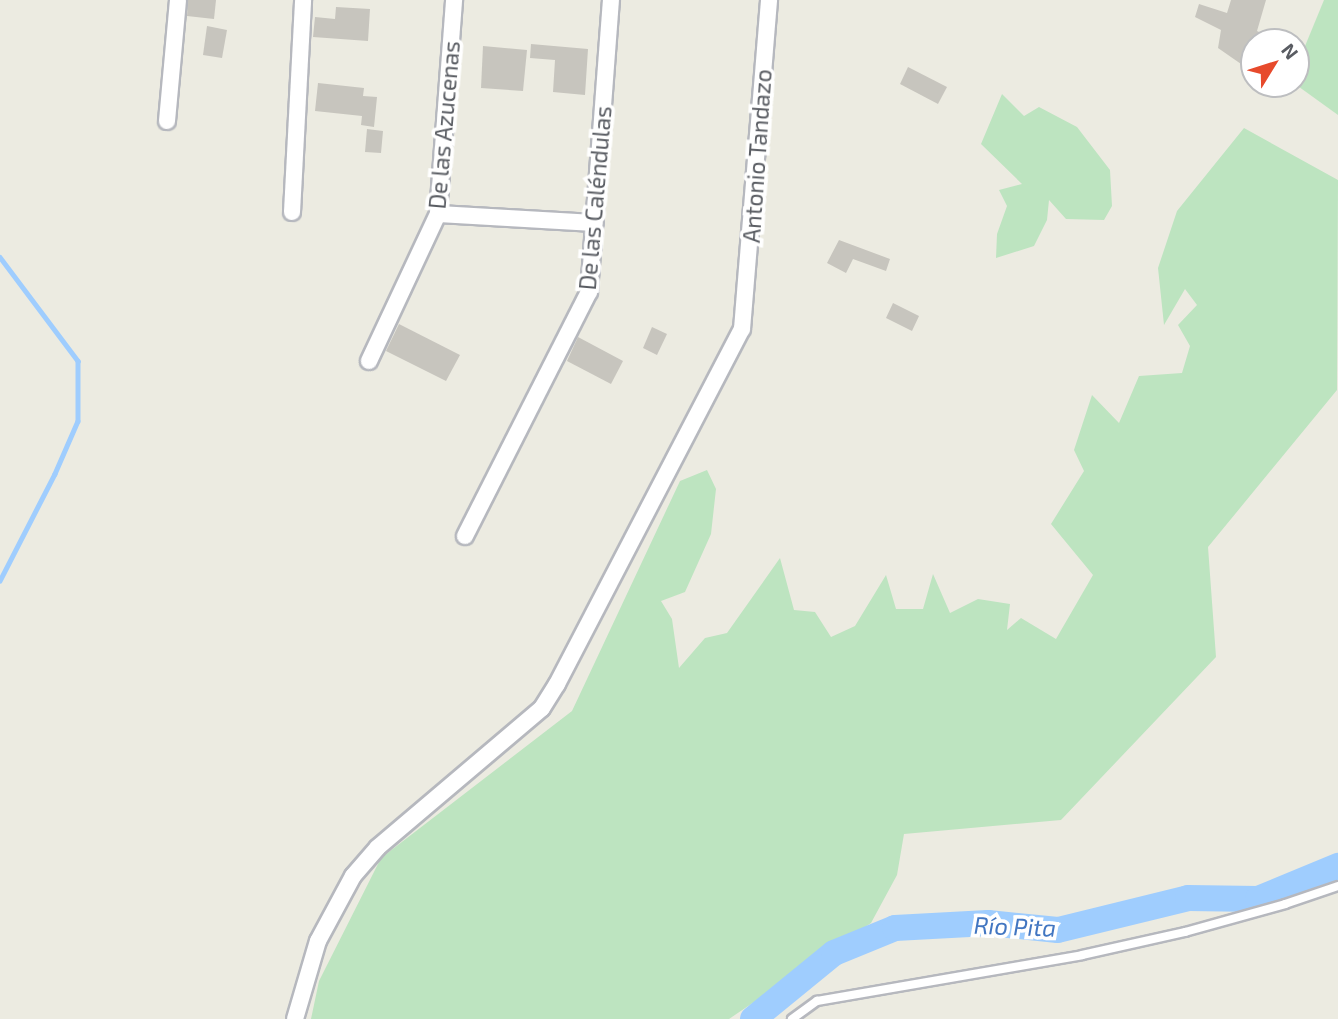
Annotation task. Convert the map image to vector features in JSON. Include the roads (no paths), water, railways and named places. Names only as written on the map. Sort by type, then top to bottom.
[{"type":"street","points":[[167,121],[178,0]]},
{"type":"street","points":[[292,212],[303,0]]},
{"type":"street","name":"De las Azucenas","points":[[369,361],[438,214],[454,0]]},
{"type":"street","name":"De las Caléndulas","points":[[465,536],[587,297],[611,0]]},
{"type":"street","name":"Antonio Tandazo","points":[[295,1019],[318,941],[353,876],[377,848],[542,708],[738,338],[745,312],[769,0]]},
{"type":"street","points":[[438,214],[595,223]]},
{"type":"lane","points":[[795,1018],[817,1001],[859,991],[1082,955],[1185,932],[1338,886]]},
{"type":"waterway","points":[[0,257],[78,361],[78,421],[55,474],[0,581]]},
{"type":"waterway","name":"Río Pita","points":[[753,1019],[834,953],[895,928],[988,923],[1058,930],[1188,898],[1258,899],[1338,866]]}]
